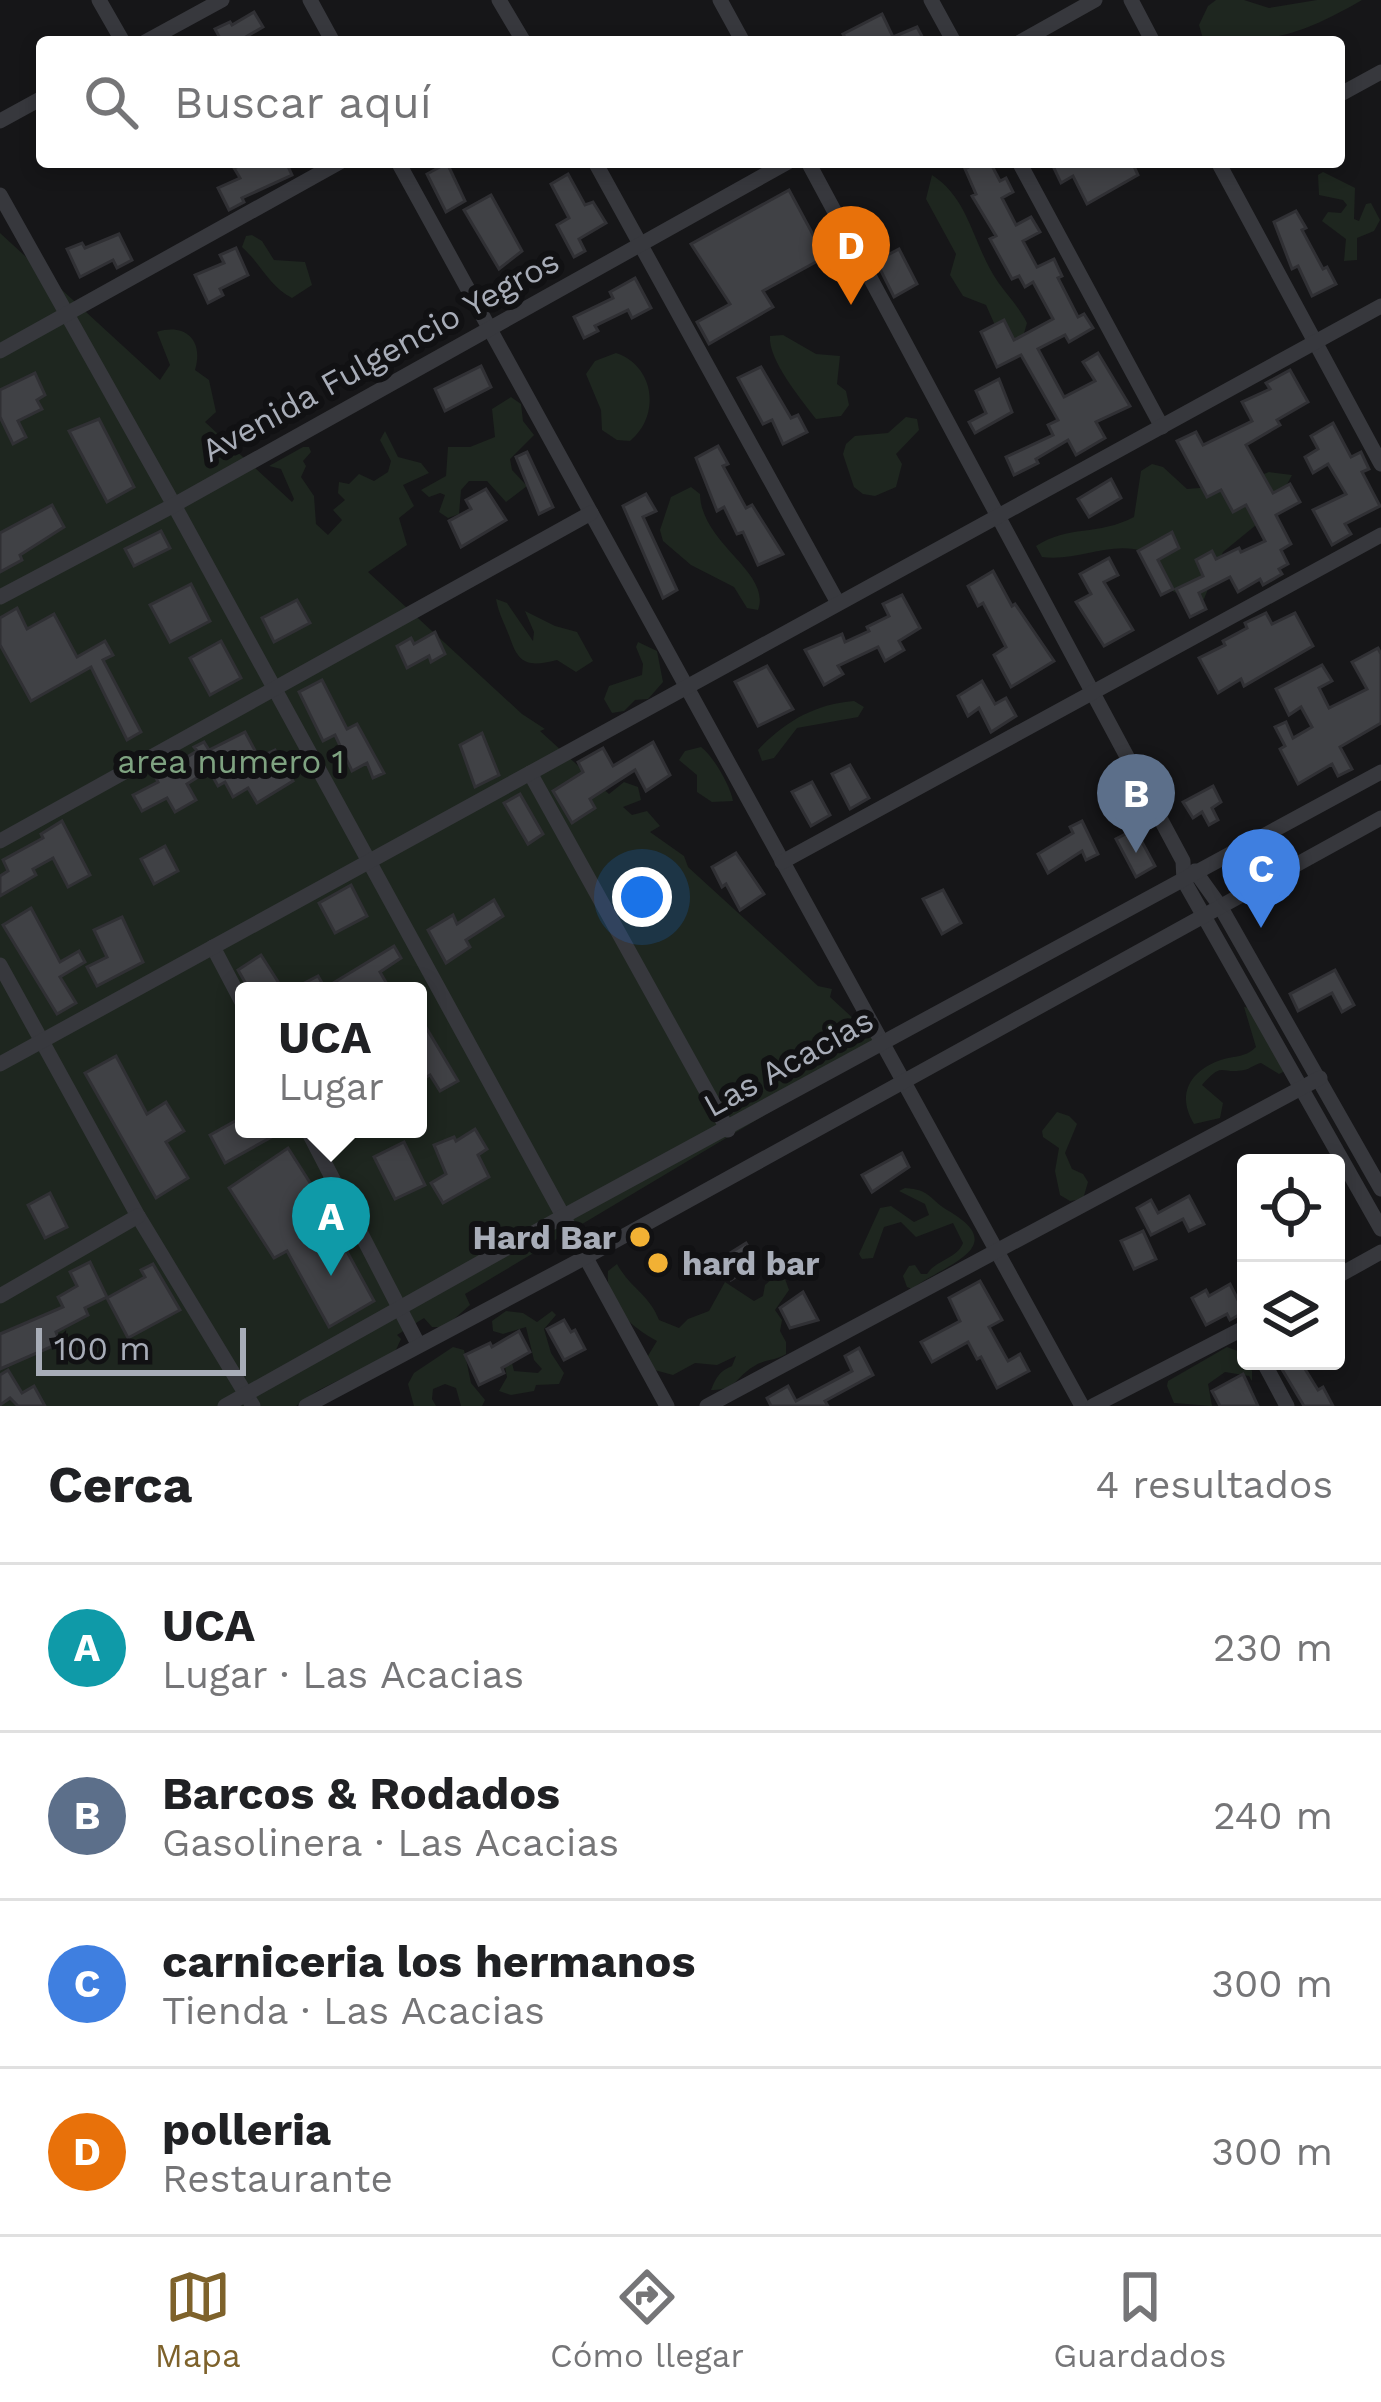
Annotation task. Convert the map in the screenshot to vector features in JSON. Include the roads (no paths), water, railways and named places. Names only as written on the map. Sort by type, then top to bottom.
[{"type":"street","points":[[99,0],[120,36]]},
{"type":"street","points":[[156,36],[222,0]]},
{"type":"street","points":[[310,0],[330,36]]},
{"type":"street","points":[[499,0],[520,36]]},
{"type":"street","points":[[720,0],[739,36]]},
{"type":"street","points":[[931,0],[951,36]]},
{"type":"street","points":[[1031,36],[1095,0]]},
{"type":"street","points":[[1131,0],[1151,36]]},
{"type":"street","points":[[1345,92],[1381,72]]},
{"type":"street","points":[[0,121],[36,101]]},
{"type":"street","points":[[0,351],[329,168]]},
{"type":"street","points":[[401,168],[1082,1406]]},
{"type":"street","points":[[599,168],[838,603]]},
{"type":"street","name":"Avenida Fulgencio Yegros","points":[[0,597],[174,506],[777,168]]},
{"type":"street","points":[[811,168],[1094,690],[1192,878],[1203,916],[1381,1229]]},
{"type":"street","points":[[1021,168],[1162,427]]},
{"type":"street","points":[[1222,168],[1381,464]]},
{"type":"street","points":[[0,195],[667,1406]]},
{"type":"street","points":[[0,1064],[1381,306]]},
{"type":"street","points":[[0,841],[591,513]]},
{"type":"street","points":[[782,862],[1381,535]]},
{"type":"street","name":"Las Acacias","points":[[225,1406],[250,1400],[562,1217],[1381,772]]},
{"type":"street","points":[[530,773],[728,1130]]},
{"type":"street","points":[[306,1406],[1380,821]]},
{"type":"street","points":[[1192,878],[1220,906],[1381,1189]]},
{"type":"street","points":[[213,947],[235,989]]},
{"type":"street","points":[[0,965],[137,1216],[250,1400]]},
{"type":"street","points":[[706,1406],[1320,1078]]},
{"type":"street","points":[[313,1138],[418,1344]]},
{"type":"street","points":[[0,1296],[137,1216]]},
{"type":"street","points":[[1345,1272],[1381,1252]]},
{"type":"street","points":[[1093,1406],[1237,1333]]},
{"type":"street","points":[[1268,1370],[1287,1406]]},
{"type":"place","name":"polleria","points":[[851,305]]},
{"type":"place","name":"Barcos & Rodados","points":[[1136,853]]},
{"type":"place","name":"carniceria los hermanos","points":[[1261,928]]},
{"type":"place","name":"Hard Bar","points":[[640,1237]]},
{"type":"place","name":"hard bar","points":[[658,1263]]},
{"type":"place","name":"UCA","points":[[331,1276]]},
{"type":"park label","name":"area numero 1","points":[[231,761]]}]
